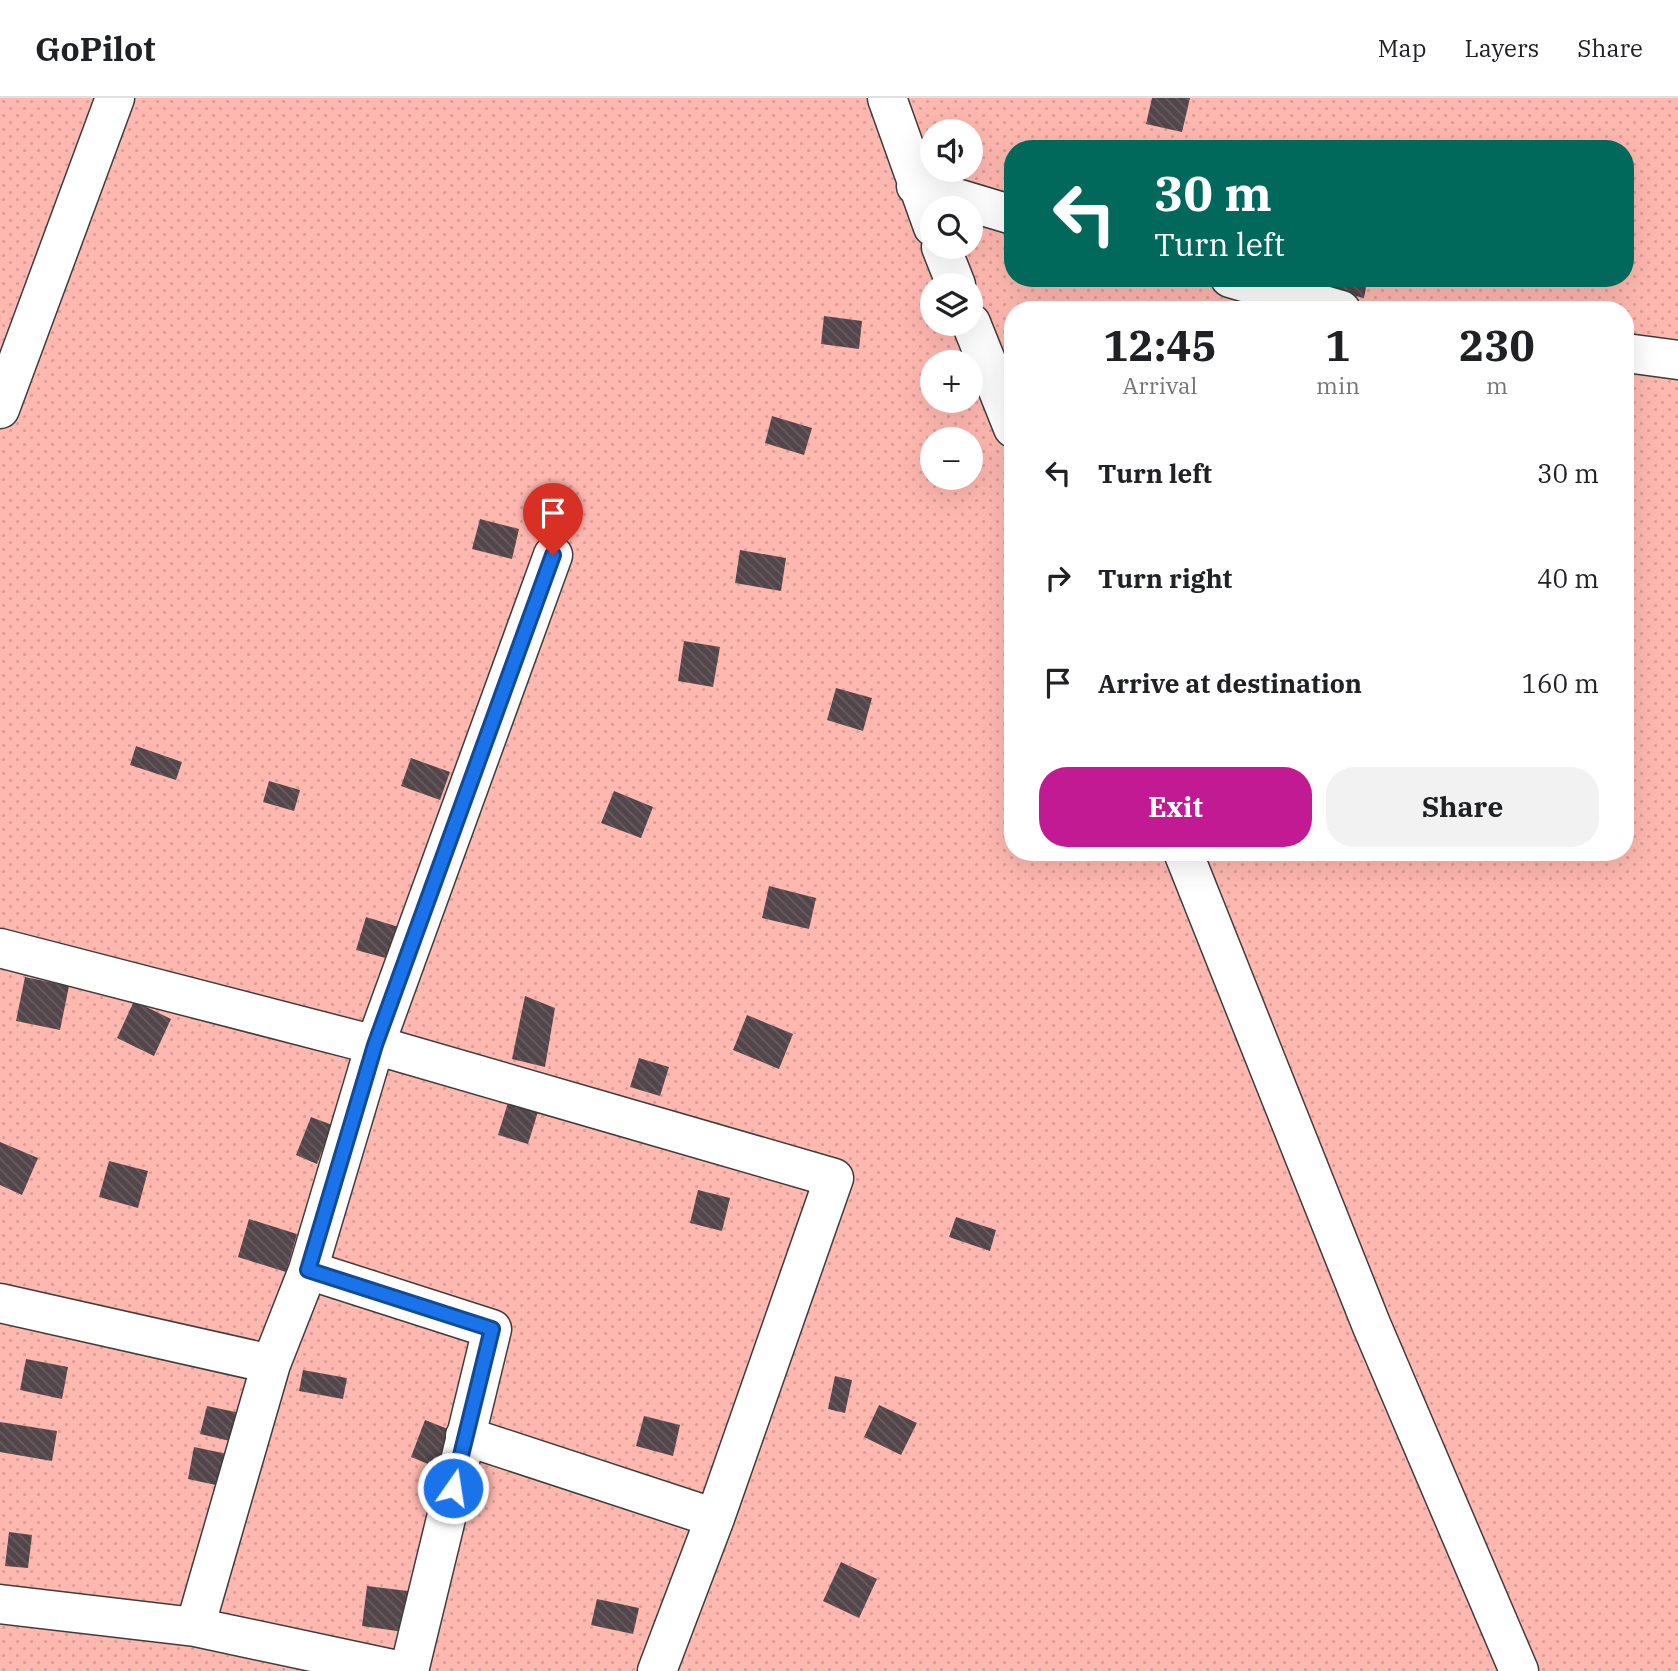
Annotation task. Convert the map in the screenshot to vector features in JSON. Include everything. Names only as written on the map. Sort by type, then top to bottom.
[{"type":"street","points":[[0,409],[115,98]]},
{"type":"street","points":[[887,98],[920,196]]},
{"type":"street","points":[[916,186],[1004,212]]},
{"type":"street","points":[[1261,287],[1310,301]]},
{"type":"street","points":[[976,336],[1004,406]]},
{"type":"street","points":[[1634,354],[1678,360]]},
{"type":"street","points":[[195,1627],[271,1364],[308,1270],[375,1045],[553,555]]},
{"type":"street","points":[[1187,861],[1371,1324],[1519,1671]]},
{"type":"street","points":[[0,948],[375,1045],[834,1178],[715,1518],[657,1671]]},
{"type":"street","points":[[308,1270],[492,1329],[409,1671]]},
{"type":"street","points":[[0,1303],[271,1364]]},
{"type":"street","points":[[465,1436],[715,1518]]},
{"type":"street","points":[[0,1604],[195,1627],[402,1671]]},
{"type":"sand","points":[[0,98],[1678,98],[1678,1671],[0,1671]]},
{"type":"building","points":[[1152,98],[1190,98],[1182,132],[1146,124]]},
{"type":"building","points":[[1317,287],[1366,287],[1364,298]]},
{"type":"building","points":[[824,316],[862,321],[859,349],[821,344]]},
{"type":"building","points":[[772,416],[812,428],[804,455],[765,443]]},
{"type":"building","points":[[480,519],[519,529],[512,559],[472,549]]},
{"type":"building","points":[[740,550],[786,558],[781,591],[735,583]]},
{"type":"building","points":[[684,641],[720,647],[713,687],[678,681]]},
{"type":"building","points":[[836,688],[872,698],[863,731],[827,720]]},
{"type":"building","points":[[136,746],[182,762],[176,780],[130,765]]},
{"type":"building","points":[[411,758],[450,772],[440,800],[401,786]]},
{"type":"building","points":[[269,781],[300,790],[294,811],[263,802]]},
{"type":"building","points":[[614,791],[653,807],[641,838],[601,823]]},
{"type":"building","points":[[769,886],[816,898],[809,929],[762,918]]},
{"type":"building","points":[[366,917],[402,928],[393,960],[356,950]]},
{"type":"building","points":[[25,977],[69,986],[60,1030],[16,1021]]},
{"type":"building","points":[[525,996],[555,1008],[545,1067],[512,1059]]},
{"type":"building","points":[[134,1001],[171,1019],[154,1056],[117,1038]]},
{"type":"building","points":[[747,1015],[793,1034],[779,1069],[733,1050]]},
{"type":"building","points":[[639,1058],[669,1067],[660,1096],[630,1087]]},
{"type":"building","points":[[510,1096],[540,1105],[528,1144],[498,1135]]},
{"type":"building","points":[[311,1117],[332,1125],[317,1164],[296,1155]]},
{"type":"building","points":[[0,1142],[38,1158],[22,1195],[0,1185]]},
{"type":"building","points":[[109,1161],[148,1171],[138,1208],[99,1197]]},
{"type":"building","points":[[698,1190],[730,1198],[722,1231],[690,1223]]},
{"type":"building","points":[[956,1217],[996,1230],[990,1251],[949,1237]]},
{"type":"building","points":[[249,1219],[297,1234],[286,1272],[238,1257]]},
{"type":"building","points":[[26,1359],[68,1367],[62,1399],[20,1390]]},
{"type":"building","points":[[303,1370],[347,1378],[343,1399],[299,1391]]},
{"type":"building","points":[[835,1376],[852,1380],[845,1413],[828,1409]]},
{"type":"building","points":[[879,1405],[917,1423],[901,1455],[864,1437]]},
{"type":"building","points":[[207,1406],[245,1414],[239,1443],[200,1434]]},
{"type":"building","points":[[644,1416],[680,1425],[673,1456],[636,1446]]},
{"type":"building","points":[[425,1420],[458,1433],[443,1470],[411,1457]]},
{"type":"building","points":[[0,1422],[57,1431],[52,1461],[0,1452]]},
{"type":"building","points":[[194,1447],[232,1455],[225,1487],[188,1479]]},
{"type":"building","points":[[9,1532],[32,1535],[28,1568],[5,1566]]},
{"type":"building","points":[[841,1562],[877,1579],[859,1618],[823,1601]]},
{"type":"building","points":[[367,1586],[416,1592],[411,1633],[362,1626]]},
{"type":"building","points":[[597,1599],[639,1608],[633,1634],[591,1625]]},
{"type":"route","points":[[453,1488],[492,1329],[308,1270],[375,1045],[553,555]]}]
